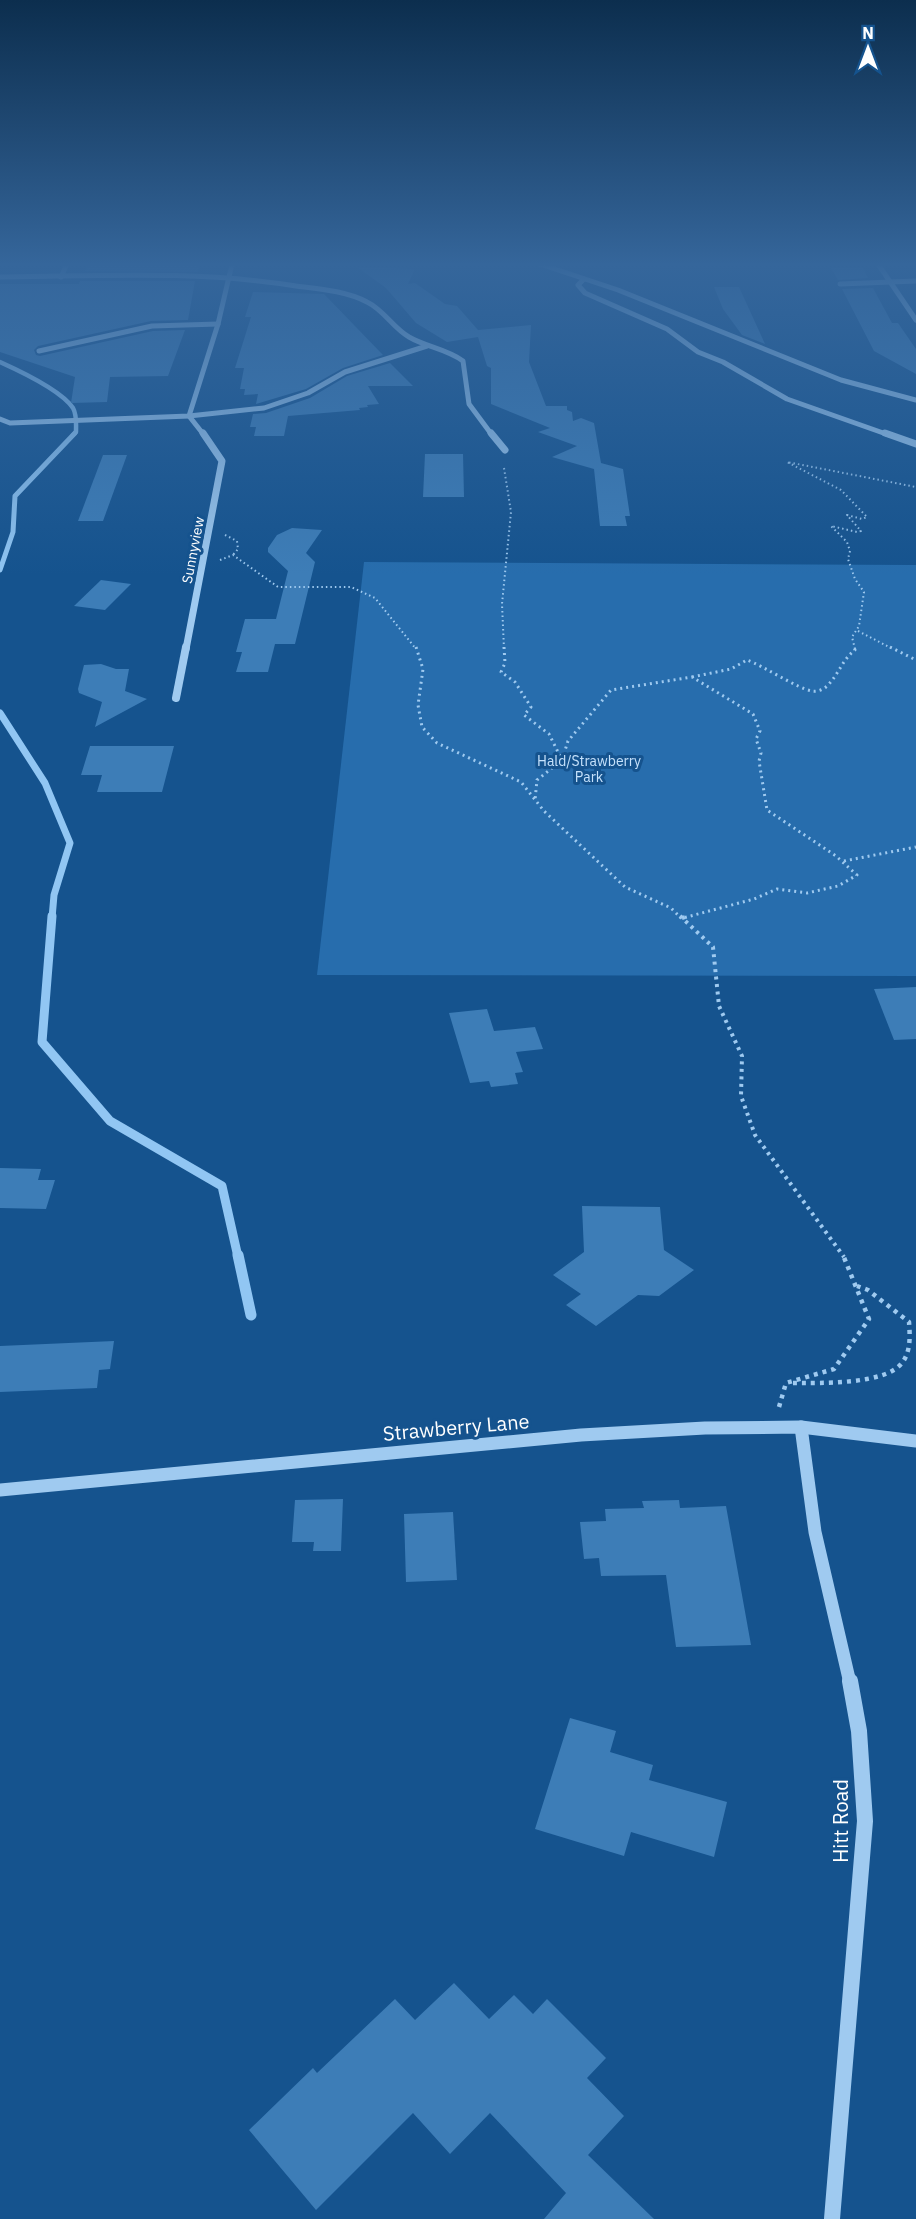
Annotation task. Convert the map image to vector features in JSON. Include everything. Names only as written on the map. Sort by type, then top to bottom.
[{"type":"street","points":[[189,416],[204,368]]},
{"type":"street","points":[[0,419],[10,423],[189,416],[248,411],[278,404],[308,393],[345,372],[359,368]]},
{"type":"street","points":[[464,368],[466,394],[472,411],[483,420],[505,450]]},
{"type":"street","points":[[731,368],[787,399],[916,444]]},
{"type":"street","points":[[809,368],[841,380],[916,400]]},
{"type":"street","name":"Sunnyview","points":[[176,698],[222,460],[217,450],[189,416]]},
{"type":"street","points":[[0,428],[10,423]]},
{"type":"street","name":"Strawberry Lane","points":[[0,1490],[581,1435],[705,1428],[801,1427],[916,1441]]},
{"type":"street","name":"Hitt Road","points":[[801,1427],[815,1532],[846,1658],[857,1721],[865,1821],[831,2219]]},
{"type":"path","points":[[505,450],[503,471],[511,512],[502,604],[505,663],[501,672],[514,682],[531,707],[524,716],[549,734],[562,760]]},
{"type":"path","points":[[535,801],[537,780],[562,760],[568,741],[596,711],[601,699],[611,690],[730,669],[747,660],[764,666],[810,691],[819,692],[827,688],[846,655],[855,651],[852,637],[858,631],[861,620],[858,611],[864,592],[855,579],[848,559],[850,551],[847,542],[831,526],[857,532],[861,531],[860,528],[848,515],[862,519],[867,517],[841,490],[787,462],[916,487]]},
{"type":"path","points":[[203,563],[233,555],[278,587],[351,587],[375,598],[415,644],[423,669],[418,705],[422,727],[437,744],[464,754],[521,782],[535,801],[625,887],[671,908],[713,947],[719,1005],[742,1056],[741,1096],[755,1135],[849,1262],[869,1319],[834,1369],[786,1383]]},
{"type":"path","points":[[858,631],[916,660]]},
{"type":"path","points":[[681,918],[754,899],[777,889],[807,893],[838,886],[857,875],[844,861],[809,836],[784,825],[767,810],[759,761],[761,753],[756,739],[760,731],[753,714],[692,677]]},
{"type":"path","points":[[844,861],[916,847]]},
{"type":"path","points":[[786,1383],[883,1374],[900,1365],[912,1337],[909,1322],[868,1290],[857,1286]]},
{"type":"path","points":[[773,1427],[786,1383]]},
{"type":"green space","name":"Hald/Strawberry Park","points":[[364,562],[916,565],[916,976],[317,975]]},
{"type":"building","points":[[47,368],[171,368],[168,376],[110,377],[107,402],[71,403],[75,377]]},
{"type":"building","points":[[235,368],[344,368],[306,389],[256,404],[258,394],[244,395],[245,389],[240,389],[244,368]]},
{"type":"building","points":[[375,368],[395,368],[413,386],[368,386],[379,404],[367,405],[368,407],[359,408],[360,410],[288,416],[284,436],[254,436],[256,427],[250,427],[253,414],[266,413],[310,398],[347,376]]},
{"type":"building","points":[[491,368],[531,368],[546,406],[567,406],[567,410],[572,412],[573,421],[581,418],[594,423],[601,463],[623,469],[630,516],[625,516],[627,526],[600,526],[594,469],[552,457],[577,446],[538,432],[550,428],[491,404]]},
{"type":"building","points":[[904,368],[916,368],[916,374]]},
{"type":"building","points":[[425,454],[463,454],[464,497],[423,497]]},
{"type":"building","points":[[103,455],[127,455],[103,521],[78,521]]},
{"type":"building","points":[[292,528],[322,530],[306,553],[315,562],[295,644],[275,644],[268,672],[236,672],[242,652],[236,652],[245,619],[276,619],[288,571],[268,552],[268,548],[277,535]]},
{"type":"building","points":[[101,580],[131,584],[105,610],[74,606]]},
{"type":"building","points":[[101,664],[116,669],[129,669],[125,691],[147,699],[95,727],[102,702],[79,693],[78,689],[84,665]]},
{"type":"building","points":[[90,746],[174,746],[162,792],[97,792],[102,775],[81,775]]},
{"type":"building","points":[[916,987],[916,1039],[894,1040],[874,989]]},
{"type":"building","points":[[487,1009],[494,1031],[535,1027],[543,1049],[516,1052],[523,1072],[515,1073],[518,1084],[491,1087],[489,1081],[470,1083],[449,1013]]},
{"type":"building","points":[[0,1168],[41,1169],[38,1180],[55,1180],[46,1209],[0,1208]]},
{"type":"building","points":[[582,1206],[660,1207],[664,1250],[694,1270],[659,1296],[638,1295],[596,1326],[566,1305],[581,1294],[553,1275],[584,1252]]},
{"type":"building","points":[[114,1341],[110,1369],[99,1370],[97,1388],[0,1392],[0,1346]]},
{"type":"building","points":[[343,1499],[341,1551],[313,1551],[314,1542],[292,1542],[295,1500]]},
{"type":"building","points":[[679,1500],[680,1508],[726,1506],[751,1645],[676,1647],[666,1575],[601,1576],[599,1558],[584,1559],[580,1522],[606,1521],[605,1509],[644,1508],[642,1501]]},
{"type":"building","points":[[453,1512],[457,1580],[406,1582],[404,1514]]},
{"type":"building","points":[[570,1718],[616,1731],[610,1752],[653,1765],[649,1780],[727,1802],[714,1857],[631,1832],[624,1856],[535,1829]]},
{"type":"building","points":[[454,1983],[489,2019],[514,1995],[533,2014],[547,1999],[606,2058],[587,2078],[624,2116],[588,2155],[654,2219],[544,2219],[566,2193],[490,2113],[450,2154],[413,2113],[316,2210],[249,2130],[313,2068],[317,2073],[395,1999],[415,2020]]},
{"type":"waterway","points":[[12,368],[40,382],[67,401],[76,417],[75,433]]},
{"type":"waterway","points":[[0,570],[13,532],[15,496],[75,433]]},
{"type":"waterway","points":[[0,713],[45,783],[70,843],[54,895],[52,918]]},
{"type":"waterway","points":[[52,916],[42,1042],[110,1121],[222,1186],[238,1257]]},
{"type":"waterway","points":[[238,1255],[251,1315]]}]
